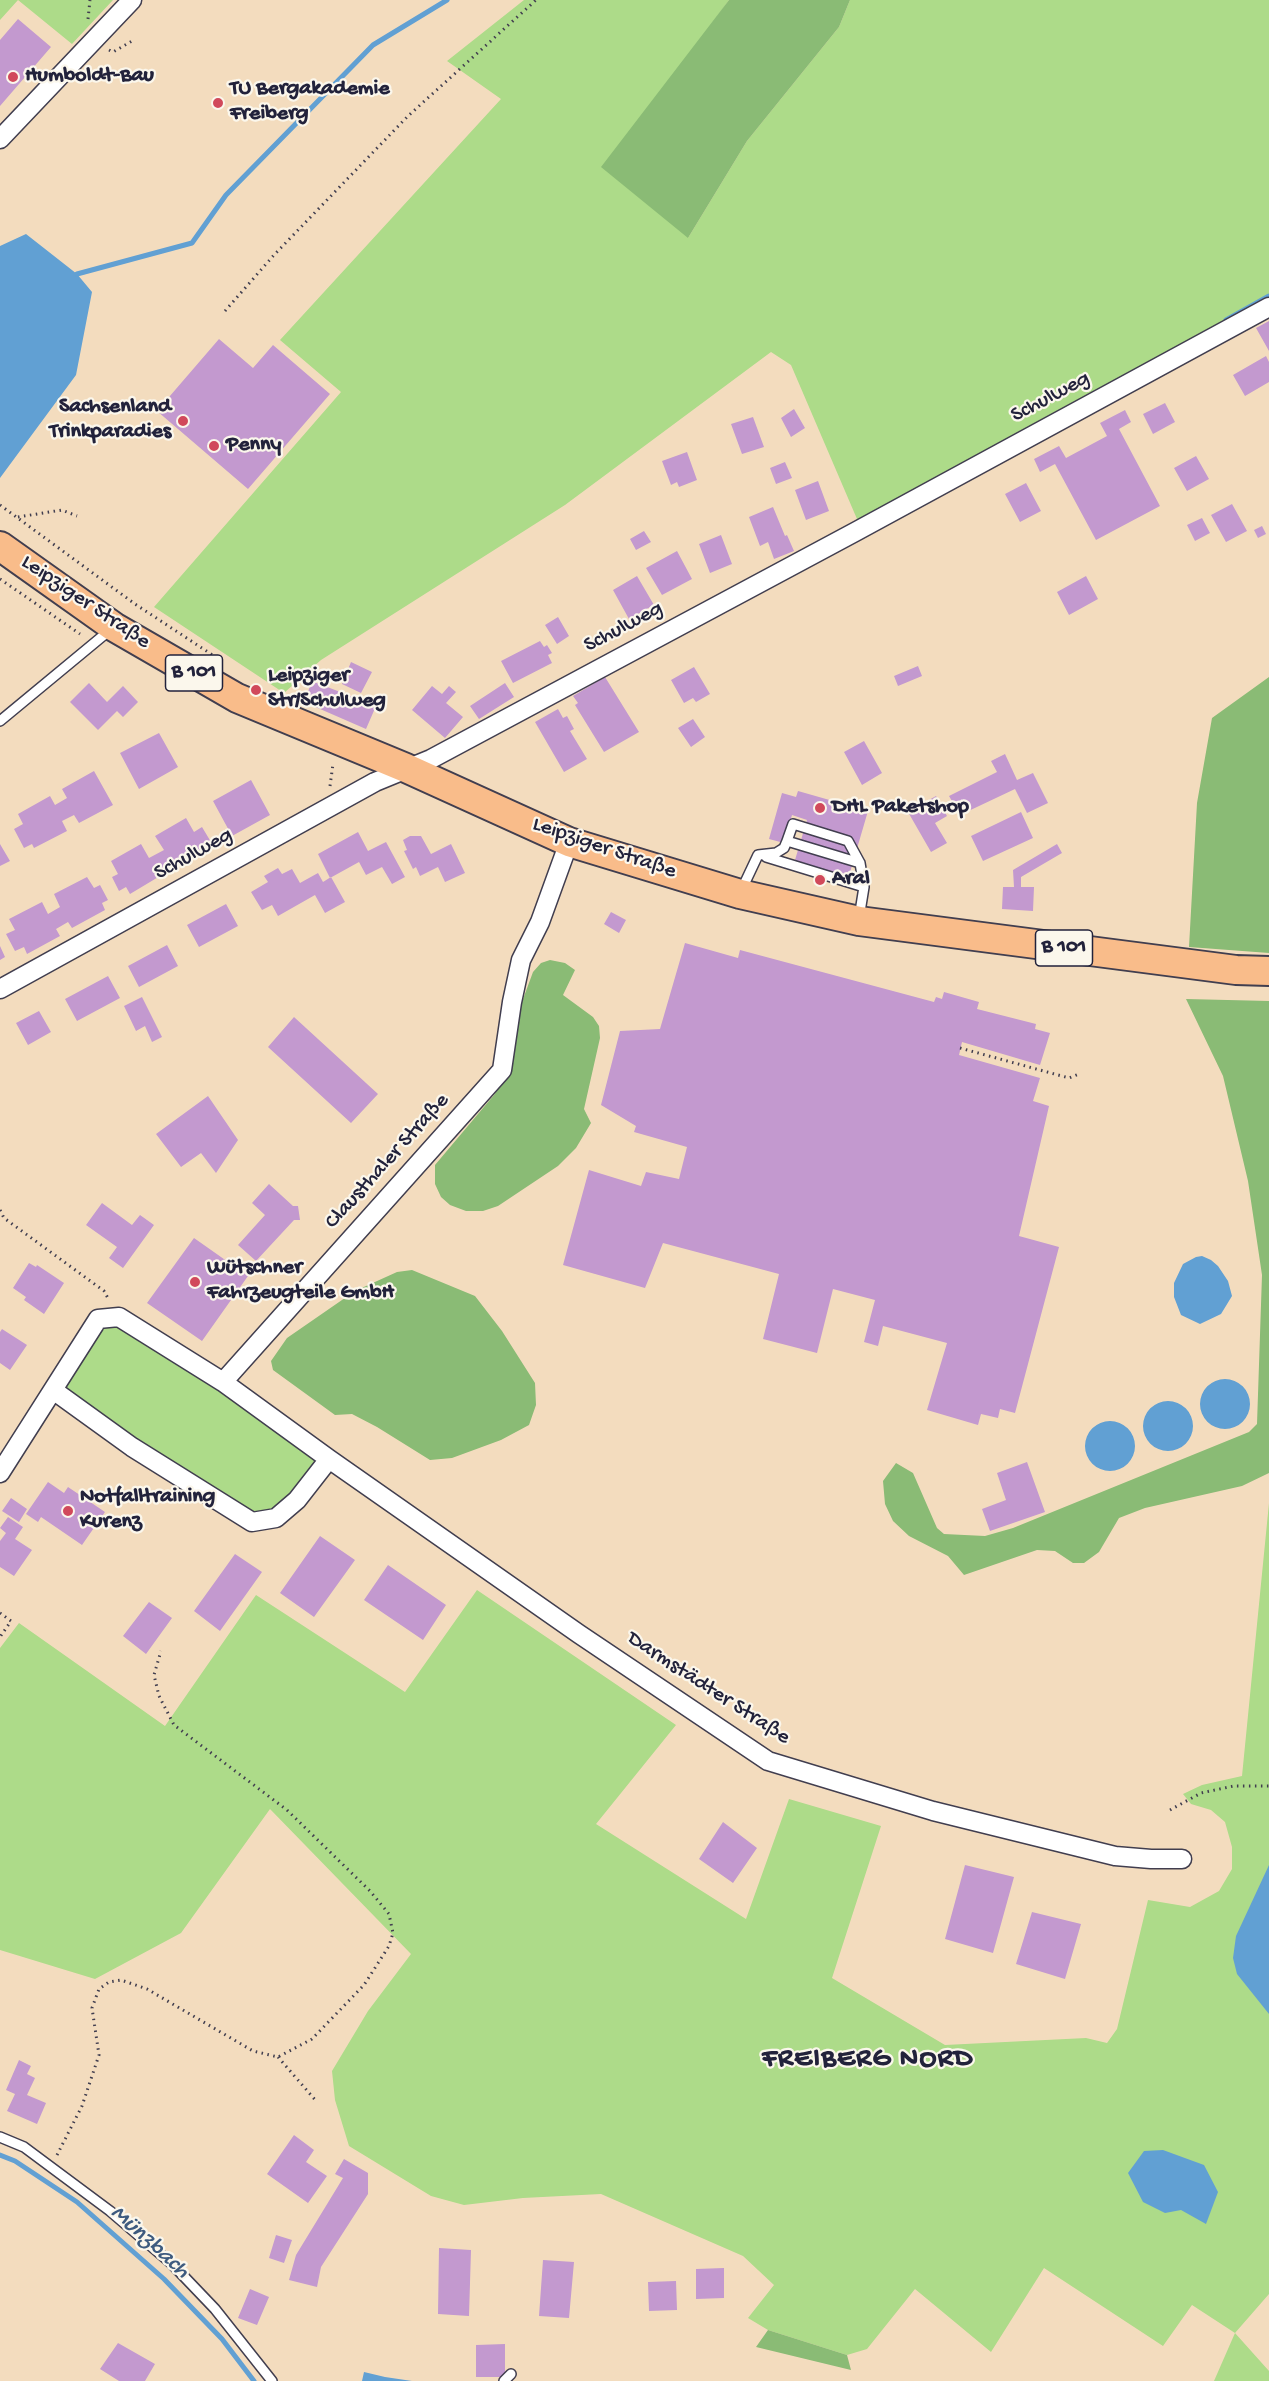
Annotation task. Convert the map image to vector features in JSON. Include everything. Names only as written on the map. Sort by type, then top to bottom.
[{"type":"main road","name":"Leipziger Straße","points":[[0,546],[114,627],[237,698],[406,768],[569,842],[740,894],[859,921],[1236,970],[1269,971]]},
{"type":"street","points":[[0,139],[132,0]]},
{"type":"street","name":"Schulweg","points":[[0,989],[375,782],[431,759],[1269,307]]},
{"type":"street","name":"Clausthaler Straße","points":[[223,1382],[502,1070],[521,960],[540,922],[569,842]]},
{"type":"street","points":[[2,1467],[98,1319],[119,1317],[223,1382]]},
{"type":"street","name":"Darmstädter Straße","points":[[223,1382],[579,1634],[768,1761],[933,1811],[1115,1856],[1182,1859]]},
{"type":"street","points":[[52,1390],[149,1458],[252,1522],[276,1518],[297,1500],[329,1459]]},
{"type":"lane","points":[[0,722],[114,627]]},
{"type":"lane","points":[[758,855],[776,853],[783,848],[793,824],[848,841],[860,863],[864,887],[859,921]]},
{"type":"lane","points":[[787,841],[860,863]]},
{"type":"lane","points":[[758,855],[864,887]]},
{"type":"lane","points":[[740,894],[758,855]]},
{"type":"lane","points":[[0,2137],[24,2147],[110,2211],[172,2264],[215,2309],[272,2381]]},
{"type":"path","points":[[225,311],[274,255],[408,116],[536,0]]},
{"type":"path","points":[[110,51],[113,52],[132,41]]},
{"type":"path","points":[[0,505],[135,604],[215,656]]},
{"type":"path","points":[[17,517],[62,510],[77,516]]},
{"type":"path","points":[[960,1048],[1069,1078],[1078,1074]]},
{"type":"path","points":[[0,1210],[4,1218],[105,1291],[119,1317]]},
{"type":"path","points":[[0,1613],[10,1621],[0,1637]]},
{"type":"path","points":[[161,1651],[154,1675],[159,1696],[174,1725],[287,1810],[370,1891],[389,1914],[393,1933],[389,1946],[364,1985],[312,2039],[278,2057]]},
{"type":"path","points":[[1170,1810],[1201,1793],[1234,1786],[1269,1786]]},
{"type":"path","points":[[51,2167],[82,2106],[99,2055],[92,2008],[99,1989],[110,1982],[121,1980],[147,1989],[253,2051],[278,2057],[317,2102]]},
{"type":"green space","points":[[0,0],[18,0],[0,20]]},
{"type":"green space","points":[[18,0],[113,0],[72,44]]},
{"type":"green space","points":[[524,0],[729,0],[709,28],[688,238],[747,141],[839,27],[850,0],[1269,0],[1269,302],[860,526],[791,365],[771,352],[565,505],[321,660],[284,693],[154,607],[341,392],[280,340],[501,99],[447,61]]},
{"type":"green space","points":[[729,0],[850,0],[839,27],[747,141],[688,238],[601,167]]},
{"type":"green space","points":[[1269,677],[1269,953],[1189,947],[1197,803],[1212,718]]},
{"type":"green space","points":[[550,960],[565,963],[575,970],[563,995],[593,1017],[599,1026],[600,1038],[584,1109],[591,1123],[576,1148],[558,1166],[498,1206],[483,1211],[466,1211],[450,1205],[441,1197],[435,1184],[435,1165],[494,1095],[510,1072],[519,1010],[533,972],[541,963]]},
{"type":"green space","points":[[1186,999],[1269,1001],[1269,1473],[1242,1486],[1145,1508],[1119,1518],[1099,1552],[1084,1563],[1073,1563],[1055,1551],[1037,1550],[964,1575],[948,1556],[909,1536],[893,1521],[885,1504],[883,1481],[896,1463],[913,1473],[937,1528],[944,1534],[985,1536],[1013,1528],[1249,1432],[1257,1424],[1262,1275],[1248,1181],[1223,1076]]},
{"type":"green space","points":[[412,1270],[475,1296],[502,1331],[535,1383],[536,1405],[529,1425],[501,1440],[452,1458],[430,1460],[352,1414],[335,1415],[273,1370],[271,1361],[287,1338],[355,1291],[397,1272]]},
{"type":"green space","points":[[119,1317],[329,1459],[297,1500],[252,1522],[53,1390],[98,1319]]},
{"type":"green space","points":[[1269,1503],[1269,2294],[1235,2333],[1192,2305],[1163,2346],[1044,2268],[991,2352],[915,2289],[867,2349],[847,2355],[768,2330],[748,2318],[774,2285],[743,2256],[601,2194],[523,2198],[464,2205],[431,2196],[349,2146],[335,2100],[332,2071],[368,2011],[411,1954],[270,1809],[181,1933],[95,1979],[0,1950],[0,1648],[19,1623],[165,1726],[256,1595],[405,1692],[477,1590],[676,1725],[596,1824],[746,1919],[789,1799],[881,1826],[832,1978],[945,2045],[1086,2038],[1107,2043],[1117,2029],[1148,1900],[1190,1907],[1219,1891],[1232,1869],[1232,1847],[1225,1822],[1211,1810],[1191,1804],[1183,1794],[1202,1785],[1242,1776]]},
{"type":"green space","points":[[768,2330],[847,2355],[851,2370],[756,2347]]},
{"type":"green space","points":[[1235,2333],[1269,2371],[1269,2381],[1214,2381]]},
{"type":"water","points":[[26,234],[77,274],[92,292],[76,375],[0,478],[0,246]]},
{"type":"water","points":[[1202,1256],[1218,1266],[1228,1281],[1232,1296],[1221,1314],[1200,1324],[1181,1315],[1174,1297],[1174,1283],[1183,1264]]},
{"type":"water","points":[[1220,1379],[1230,1379],[1243,1386],[1250,1399],[1250,1409],[1243,1422],[1230,1429],[1220,1429],[1211,1425],[1204,1418],[1200,1409],[1200,1399],[1204,1390],[1211,1383]]},
{"type":"water","points":[[1163,1401],[1173,1401],[1186,1408],[1193,1421],[1193,1431],[1186,1444],[1173,1451],[1163,1451],[1154,1447],[1147,1440],[1143,1431],[1143,1421],[1147,1412],[1154,1405]]},
{"type":"water","points":[[1105,1421],[1115,1421],[1128,1428],[1135,1441],[1135,1451],[1128,1464],[1115,1471],[1105,1471],[1096,1467],[1089,1460],[1085,1451],[1085,1441],[1089,1432],[1096,1425]]},
{"type":"water","points":[[1269,1865],[1269,2014],[1237,1974],[1233,1958],[1236,1936]]},
{"type":"water","points":[[1163,2150],[1204,2165],[1218,2192],[1206,2224],[1181,2210],[1165,2213],[1143,2202],[1128,2173],[1144,2151]]},
{"type":"water","points":[[364,2372],[385,2377],[412,2381],[362,2381]]},
{"type":"building","name":"Humboldt-Bau","points":[[18,19],[51,47],[0,106],[0,40]]},
{"type":"building","points":[[1269,321],[1269,351],[1256,328]]},
{"type":"building","points":[[219,339],[253,368],[273,345],[330,394],[248,489],[157,411]]},
{"type":"building","points":[[1266,356],[1269,362],[1269,382],[1245,396],[1233,375]]},
{"type":"building","points":[[1165,403],[1175,422],[1153,434],[1143,414]]},
{"type":"building","points":[[794,409],[805,428],[791,437],[781,418]]},
{"type":"building","points":[[1125,410],[1131,422],[1119,429],[1160,506],[1096,540],[1055,464],[1040,472],[1034,459],[1059,446],[1066,458],[1107,436],[1100,423]]},
{"type":"building","points":[[753,417],[764,447],[742,454],[731,424]]},
{"type":"building","points":[[687,452],[697,480],[679,487],[677,482],[671,485],[662,461]]},
{"type":"building","points":[[1196,456],[1209,479],[1187,491],[1174,468]]},
{"type":"building","points":[[785,462],[792,478],[776,484],[770,468]]},
{"type":"building","points":[[818,481],[829,511],[806,520],[795,490]]},
{"type":"building","points":[[1026,483],[1041,511],[1020,522],[1005,494]]},
{"type":"building","points":[[1232,504],[1247,531],[1226,542],[1211,515]]},
{"type":"building","points":[[773,507],[794,551],[774,559],[768,542],[760,546],[749,517]]},
{"type":"building","points":[[1202,518],[1210,533],[1195,541],[1187,525]]},
{"type":"building","points":[[1262,526],[1266,534],[1258,538],[1254,530]]},
{"type":"building","points":[[644,531],[651,542],[636,550],[630,539]]},
{"type":"building","points":[[721,535],[732,564],[710,573],[699,544]]},
{"type":"building","points":[[677,551],[692,579],[662,595],[646,568]]},
{"type":"building","points":[[637,576],[654,605],[629,619],[613,590]]},
{"type":"building","points":[[1086,576],[1098,599],[1069,615],[1057,592]]},
{"type":"building","points":[[558,617],[569,636],[557,644],[545,625]]},
{"type":"building","points":[[540,641],[544,647],[547,645],[552,653],[548,655],[552,663],[513,683],[501,661]]},
{"type":"building","points":[[351,662],[372,672],[361,693],[342,684]]},
{"type":"building","points":[[918,666],[922,676],[898,686],[894,676]]},
{"type":"building","points":[[694,667],[710,694],[696,702],[693,698],[684,703],[671,680]]},
{"type":"building","points":[[605,677],[639,732],[604,752],[575,705],[578,703],[573,696]]},
{"type":"building","points":[[312,681],[376,706],[366,729],[304,702]]},
{"type":"building","points":[[89,683],[107,702],[123,686],[138,702],[123,717],[117,711],[98,730],[70,702]]},
{"type":"building","points":[[505,683],[514,697],[479,719],[470,706]]},
{"type":"building","points":[[432,686],[442,694],[449,686],[456,692],[446,703],[463,717],[445,738],[412,710]]},
{"type":"building","points":[[558,709],[563,718],[567,716],[574,729],[570,731],[587,759],[564,772],[535,722]]},
{"type":"building","points":[[693,719],[705,737],[691,747],[678,728]]},
{"type":"building","points":[[159,733],[178,767],[139,789],[120,753]]},
{"type":"building","points":[[864,741],[882,773],[862,785],[844,752]]},
{"type":"building","points":[[1005,754],[1017,780],[1033,773],[1048,803],[1027,813],[1015,789],[960,815],[949,796],[997,772],[991,761]]},
{"type":"building","points":[[94,771],[113,805],[79,823],[74,815],[62,821],[67,831],[34,848],[32,844],[24,848],[14,829],[23,824],[18,814],[50,796],[55,805],[67,798],[62,789]]},
{"type":"building","points":[[251,780],[270,815],[232,836],[213,801]]},
{"type":"building","points":[[798,791],[868,811],[846,886],[792,870],[807,820],[792,815],[784,843],[769,839],[782,793],[796,797]]},
{"type":"building","points":[[936,796],[947,816],[935,823],[947,843],[931,852],[908,812]]},
{"type":"building","points":[[1021,812],[1033,838],[983,861],[971,836]]},
{"type":"building","points":[[186,818],[194,832],[202,827],[211,842],[203,847],[205,851],[175,869],[172,864],[158,873],[160,876],[130,894],[126,887],[119,891],[112,877],[118,874],[111,861],[141,844],[149,858],[164,850],[155,836]]},
{"type":"building","points":[[358,832],[368,851],[386,842],[405,877],[392,884],[382,867],[366,875],[359,862],[330,878],[318,854]]},
{"type":"building","points":[[410,836],[421,836],[431,854],[451,844],[465,873],[445,882],[438,867],[420,876],[416,867],[413,869],[404,851],[407,850],[403,840]]},
{"type":"building","points":[[0,844],[10,861],[0,866]]},
{"type":"building","points":[[1057,844],[1062,853],[1021,877],[1021,887],[1034,887],[1033,911],[1002,909],[1003,887],[1014,887],[1013,870]]},
{"type":"building","points":[[278,868],[282,874],[292,869],[300,883],[318,873],[323,882],[331,877],[345,902],[325,913],[315,895],[278,916],[272,905],[262,910],[251,892],[268,882],[264,876]]},
{"type":"building","points":[[87,877],[94,888],[100,885],[108,900],[102,903],[105,910],[72,928],[68,922],[56,929],[60,936],[27,954],[24,947],[15,951],[6,934],[15,930],[9,919],[42,902],[48,914],[60,907],[54,894]]},
{"type":"building","points":[[226,904],[238,926],[199,947],[187,925]]},
{"type":"building","points":[[611,912],[626,920],[619,933],[604,924]]},
{"type":"building","points":[[685,943],[738,958],[740,950],[934,1002],[936,997],[942,999],[944,992],[979,1002],[977,1009],[1036,1024],[1035,1029],[1050,1033],[1040,1065],[962,1042],[959,1055],[1040,1078],[1033,1101],[1049,1106],[1019,1236],[1059,1247],[1015,1413],[1000,1409],[998,1418],[981,1414],[978,1425],[927,1410],[947,1343],[883,1326],[878,1346],[864,1342],[875,1300],[833,1289],[817,1353],[763,1339],[779,1274],[663,1243],[645,1288],[563,1265],[589,1170],[641,1186],[646,1172],[679,1179],[687,1147],[634,1132],[636,1126],[601,1105],[620,1031],[660,1029]]},
{"type":"building","points":[[167,945],[178,966],[139,987],[128,966]]},
{"type":"building","points":[[0,946],[5,957],[0,960]]},
{"type":"building","points":[[108,976],[120,998],[77,1021],[65,999]]},
{"type":"building","points":[[142,997],[162,1037],[152,1042],[145,1026],[136,1031],[124,1006]]},
{"type":"building","points":[[39,1011],[51,1032],[28,1045],[16,1023]]},
{"type":"building","points":[[294,1017],[378,1094],[351,1123],[268,1047]]},
{"type":"building","points":[[208,1096],[238,1140],[216,1173],[201,1153],[181,1167],[156,1134]]},
{"type":"building","points":[[269,1184],[293,1206],[298,1206],[300,1220],[294,1220],[256,1261],[238,1245],[265,1215],[252,1203]]},
{"type":"building","points":[[102,1203],[132,1225],[140,1215],[154,1225],[123,1268],[109,1258],[117,1247],[86,1225]]},
{"type":"building","points":[[194,1238],[248,1276],[202,1341],[147,1303]]},
{"type":"building","points":[[29,1263],[36,1267],[37,1265],[64,1283],[44,1314],[24,1300],[26,1297],[13,1288]]},
{"type":"building","points":[[2,1329],[27,1345],[10,1370],[0,1363],[0,1332]]},
{"type":"building","points":[[1027,1462],[1045,1512],[990,1531],[982,1509],[1006,1500],[997,1473]]},
{"type":"building","points":[[48,1482],[64,1493],[68,1487],[105,1512],[82,1545],[41,1517],[38,1522],[26,1514]]},
{"type":"building","points":[[11,1498],[27,1509],[19,1522],[2,1511]]},
{"type":"building","points":[[8,1517],[23,1527],[15,1539],[32,1550],[14,1576],[0,1567],[0,1541],[6,1533],[0,1528]]},
{"type":"building","points":[[320,1536],[355,1560],[314,1617],[280,1593]]},
{"type":"building","points":[[235,1554],[262,1572],[220,1631],[194,1611]]},
{"type":"building","points":[[388,1565],[446,1605],[423,1640],[364,1600]]},
{"type":"building","points":[[149,1602],[172,1618],[146,1654],[123,1636]]},
{"type":"building","points":[[723,1822],[757,1848],[733,1883],[699,1859]]},
{"type":"building","points":[[965,1865],[1014,1877],[993,1953],[945,1939]]},
{"type":"building","points":[[1032,1912],[1081,1924],[1065,1979],[1016,1964]]},
{"type":"building","points":[[19,2060],[31,2066],[27,2074],[35,2078],[27,2095],[46,2103],[37,2124],[7,2111],[15,2094],[6,2090]]},
{"type":"building","points":[[294,2135],[314,2150],[306,2162],[327,2176],[308,2203],[267,2174]]},
{"type":"building","points":[[344,2159],[368,2173],[368,2194],[321,2267],[317,2287],[289,2280],[296,2255],[343,2178],[335,2174]]},
{"type":"building","points":[[276,2235],[292,2240],[284,2263],[269,2258]]},
{"type":"building","points":[[439,2248],[471,2250],[469,2316],[438,2314]]},
{"type":"building","points":[[543,2260],[574,2262],[569,2318],[539,2316]]},
{"type":"building","points":[[724,2268],[724,2298],[696,2299],[696,2269]]},
{"type":"building","points":[[676,2281],[677,2310],[649,2311],[648,2282]]},
{"type":"building","points":[[250,2289],[269,2297],[257,2325],[238,2318]]},
{"type":"building","points":[[118,2343],[155,2364],[145,2381],[119,2381],[100,2369]]},
{"type":"building","points":[[505,2344],[505,2377],[476,2377],[476,2345]]},
{"type":"waterway","points":[[77,274],[192,243],[226,195],[373,45],[447,0]]},
{"type":"waterway","points":[[1226,320],[1269,296]]},
{"type":"waterway","name":"Münzbach","points":[[0,2155],[15,2161],[77,2202],[164,2279],[222,2339],[254,2381]]},
{"type":"place","name":"Humboldt-Bau","points":[[13,77]]},
{"type":"place","name":"TU Bergakademie Freiberg","points":[[218,103]]},
{"type":"place","name":"Sachsenland Trinkparadies","points":[[183,421]]},
{"type":"place","name":"Penny","points":[[214,446]]},
{"type":"place","name":"Leipziger Str/Schulweg","points":[[256,690]]},
{"type":"place","name":"DHL Paketshop","points":[[820,808]]},
{"type":"place","name":"Aral","points":[[820,880]]},
{"type":"place","name":"Wütschner Fahrzeugteile GmbH","points":[[195,1282]]},
{"type":"place","name":"Notfalltraining Kurenz","points":[[68,1511]]},
{"type":"district","name":"FREIBERG NORD","points":[[868,2061]]}]
